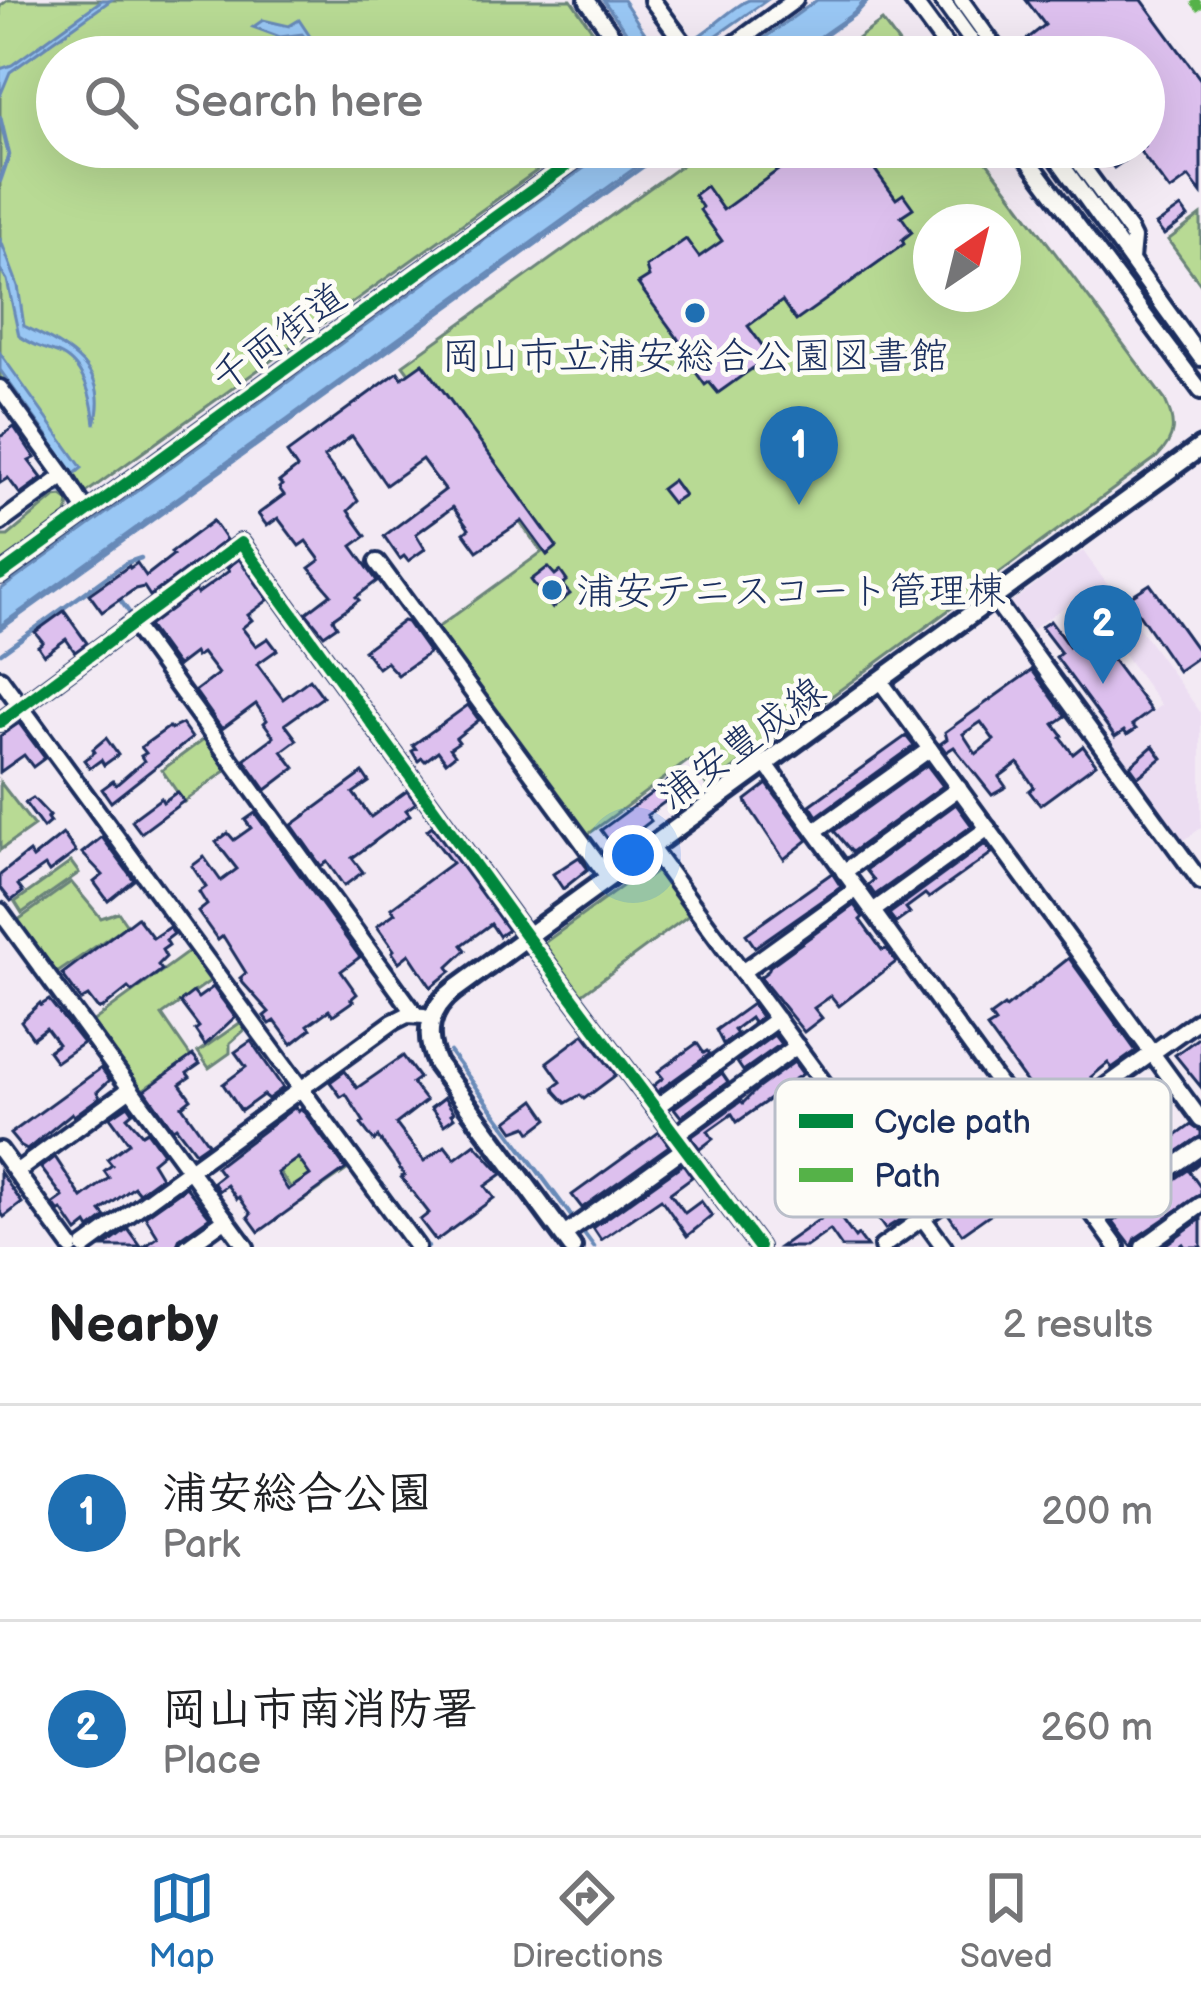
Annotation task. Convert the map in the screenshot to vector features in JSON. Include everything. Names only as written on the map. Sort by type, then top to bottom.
[{"type":"main road","name":"浦安豊成線","points":[[424,1016],[1201,447]]},
{"type":"main road","points":[[424,1016],[437,1064],[573,1233]]},
{"type":"street","points":[[587,0],[613,36]]},
{"type":"street","points":[[652,0],[679,36]]},
{"type":"street","points":[[746,36],[795,0]]},
{"type":"street","points":[[912,0],[939,36]]},
{"type":"street","points":[[942,0],[968,36]]},
{"type":"street","points":[[961,0],[987,36]]},
{"type":"street","name":"千両街道","points":[[0,575],[563,168]]},
{"type":"street","points":[[1035,168],[1201,391]]},
{"type":"street","points":[[1063,168],[1201,358]]},
{"type":"street","points":[[1083,168],[1129,230],[1131,261]]},
{"type":"street","points":[[0,388],[87,512]]},
{"type":"street","points":[[0,523],[64,476]]},
{"type":"street","points":[[0,722],[241,544],[759,1247]]},
{"type":"street","points":[[377,562],[609,878]]},
{"type":"street","points":[[994,599],[1201,882]]},
{"type":"street","points":[[133,625],[424,1016]]},
{"type":"street","points":[[0,678],[417,1247]]},
{"type":"street","points":[[881,682],[1171,1079]]},
{"type":"street","points":[[815,831],[930,748]]},
{"type":"street","points":[[766,764],[995,1079]]},
{"type":"street","points":[[844,872],[958,788]]},
{"type":"street","points":[[873,911],[988,828]]},
{"type":"street","points":[[651,848],[821,1079]]},
{"type":"street","points":[[742,971],[856,889]]},
{"type":"street","points":[[0,911],[246,1247]]},
{"type":"street","points":[[84,1247],[400,1017],[424,1016]]},
{"type":"street","points":[[1117,1079],[1201,1018]]},
{"type":"street","points":[[655,1108],[777,1019]]},
{"type":"street","points":[[573,1233],[797,1046]]},
{"type":"street","points":[[1171,1080],[1201,1120]]},
{"type":"street","points":[[19,1170],[130,1089]]},
{"type":"street","points":[[1171,1168],[1201,1147]]},
{"type":"street","points":[[0,1150],[71,1247]]},
{"type":"street","points":[[1143,1247],[1201,1205]]},
{"type":"street","points":[[882,1247],[923,1217],[944,1247]]},
{"type":"street","points":[[1100,1217],[1117,1247]]},
{"type":"street","points":[[187,1247],[226,1219]]},
{"type":"shaded area","points":[[1083,551],[1201,713],[1201,828],[1183,841],[1111,742],[1161,705],[1081,595],[1030,631],[1010,603]]},
{"type":"green space","points":[[8,0],[571,0],[596,36],[36,36],[36,168],[541,168],[83,495],[0,382],[0,6]]},
{"type":"green space","points":[[882,21],[893,36],[861,36]]},
{"type":"green space","points":[[678,168],[992,168],[1019,204],[913,204],[913,312],[1021,312],[1021,207],[1165,400],[1171,416],[1168,443],[1157,457],[708,787],[689,760],[586,836],[437,628],[542,552],[403,365]]},
{"type":"green space","points":[[1201,215],[1201,285],[1168,240]]},
{"type":"green space","points":[[62,496],[69,501],[67,516],[0,565],[0,536],[8,536]]},
{"type":"green space","points":[[209,735],[231,767],[184,802],[162,770]]},
{"type":"green space","points":[[0,782],[34,826],[0,850]]},
{"type":"green space","points":[[71,862],[79,873],[22,913],[15,902]]},
{"type":"green space","points":[[660,869],[692,913],[581,995],[544,943],[639,874],[646,879]]},
{"type":"green space","points":[[71,882],[101,918],[118,912],[127,925],[57,973],[18,920]]},
{"type":"green space","points":[[191,950],[213,979],[162,1015],[191,1057],[141,1091],[92,1022]]},
{"type":"green space","points":[[244,1020],[249,1026],[230,1043],[230,1053],[209,1068],[198,1052]]},
{"type":"green space","points":[[319,1121],[350,1163],[347,1170],[301,1202],[268,1156]]},
{"type":"water","points":[[102,0],[111,0],[60,36],[52,36]]},
{"type":"water","points":[[603,0],[623,0],[648,36],[629,36]]},
{"type":"water","points":[[749,0],[767,0],[716,36],[698,36]]},
{"type":"water","points":[[817,0],[865,0],[821,36],[767,36]]},
{"type":"water","points":[[263,20],[289,26],[299,20],[310,36],[277,36],[253,27]]},
{"type":"water","points":[[36,48],[36,53],[10,72],[0,96],[0,69]]},
{"type":"water","points":[[584,168],[635,168],[0,626],[0,590]]},
{"type":"water","points":[[0,238],[18,286],[24,326],[69,351],[91,374],[97,388],[95,424],[89,392],[73,363],[19,336],[7,280],[0,269]]},
{"type":"water","points":[[0,353],[82,468],[72,476],[0,370]]},
{"type":"building","points":[[1026,0],[1142,0],[1201,80],[1201,193],[1189,177],[1170,191],[1153,168],[1165,168],[1165,36],[1031,36],[1045,25]]},
{"type":"building","points":[[781,168],[874,168],[896,199],[903,194],[913,208],[901,216],[912,232],[902,240],[904,244],[796,321],[782,301],[748,326],[770,356],[718,393],[709,382],[705,385],[638,284],[649,277],[646,267],[686,239],[699,257],[722,241],[694,195],[706,186],[723,210]]},
{"type":"building","points":[[1181,207],[1188,217],[1164,235],[1156,225]]},
{"type":"building","points":[[423,363],[557,547],[547,555],[522,521],[477,551],[453,507],[416,534],[425,549],[408,561],[404,556],[400,559],[384,536],[445,490],[422,459],[386,485],[352,436],[324,457],[358,501],[348,511],[366,536],[352,546],[377,581],[333,619],[337,626],[324,635],[306,613],[331,594],[309,568],[320,560],[306,541],[299,546],[278,518],[267,526],[258,514],[284,495],[279,482],[297,468],[287,453],[398,372],[402,378]]},
{"type":"building","points":[[14,427],[42,478],[20,494],[8,478],[0,483],[0,437]]},
{"type":"building","points":[[673,480],[684,495],[672,503],[661,489]]},
{"type":"building","points":[[213,521],[226,540],[150,596],[144,587],[135,589],[102,612],[89,594],[137,563],[146,576]]},
{"type":"building","points":[[239,559],[268,600],[248,615],[252,620],[242,628],[256,646],[268,638],[277,650],[257,664],[283,699],[310,679],[323,697],[285,724],[297,740],[282,751],[295,768],[266,790],[244,759],[274,737],[256,704],[222,729],[195,691],[218,674],[202,653],[196,657],[194,653],[177,666],[148,626],[229,571]]},
{"type":"building","name":"浦安テニスコート管理棟","points":[[548,567],[555,575],[560,571],[567,581],[562,585],[570,594],[552,608],[531,580]]},
{"type":"building","points":[[1150,584],[1201,655],[1178,671],[1128,598]]},
{"type":"building","points":[[64,611],[87,643],[75,652],[66,639],[44,655],[38,646],[43,642],[35,632]]},
{"type":"building","points":[[403,621],[429,653],[398,675],[386,662],[378,668],[364,650]]},
{"type":"building","points":[[1050,621],[1069,647],[1091,631],[1151,711],[1132,725],[1136,729],[1115,737],[1056,657],[1061,653],[1041,627]]},
{"type":"building","points":[[1032,670],[1066,716],[1054,724],[1061,738],[1073,754],[1083,746],[1096,764],[1040,805],[1018,763],[999,777],[1006,787],[992,795],[954,747],[946,752],[940,744],[947,739],[945,732]],"holes":[[[981,722],[994,740],[976,754],[963,734]]]},
{"type":"building","points":[[468,705],[479,720],[456,738],[459,742],[450,748],[455,755],[446,762],[438,751],[418,761],[413,745]]},
{"type":"building","points":[[19,723],[45,758],[33,767],[24,755],[0,772],[0,736]]},
{"type":"building","points":[[182,724],[192,738],[111,802],[102,789],[113,781],[116,785],[144,761],[141,756],[146,753],[141,747],[169,727]]},
{"type":"building","points":[[906,736],[914,746],[817,816],[810,805]]},
{"type":"building","points":[[106,738],[118,755],[90,768],[84,760]]},
{"type":"building","points":[[1153,746],[1162,758],[1138,777],[1130,766]]},
{"type":"building","points":[[927,765],[943,786],[852,852],[834,831]]},
{"type":"building","points":[[363,773],[369,782],[353,793],[371,817],[407,791],[416,803],[406,810],[410,815],[352,858],[363,872],[344,886],[327,862],[321,866],[292,825]]},
{"type":"building","points":[[668,781],[677,793],[647,815],[651,821],[612,845],[601,830]]},
{"type":"building","points":[[767,784],[808,840],[784,859],[746,800]]},
{"type":"building","points":[[177,792],[184,801],[141,833],[134,818]]},
{"type":"building","points":[[33,798],[50,816],[43,828],[25,803]]},
{"type":"building","points":[[956,804],[972,826],[875,895],[868,885],[874,880],[866,870]]},
{"type":"building","points":[[255,813],[360,957],[341,971],[357,994],[353,1001],[333,1015],[329,1010],[292,1044],[275,1021],[270,1024],[264,1016],[269,1012],[243,983],[240,978],[246,973],[223,936],[218,940],[198,912],[207,905],[199,892],[206,887],[192,866],[204,857],[221,881],[237,869],[216,842],[228,833],[234,840],[251,828],[245,820]]},
{"type":"building","points":[[432,826],[508,930],[499,936],[491,924],[462,945],[466,950],[448,967],[451,971],[431,987],[409,954],[399,962],[377,926],[395,913],[391,908],[452,863],[427,830]]},
{"type":"building","points":[[63,834],[76,852],[49,872],[45,866],[18,885],[23,892],[11,901],[0,887],[0,875],[29,852],[33,858]]},
{"type":"building","points":[[102,837],[134,880],[108,901],[94,882],[103,875],[82,853]]},
{"type":"building","points":[[985,844],[992,853],[929,898],[925,894],[896,923],[889,914]]},
{"type":"building","points":[[579,857],[588,869],[563,889],[553,874]]},
{"type":"building","points":[[832,873],[841,887],[755,947],[746,934]]},
{"type":"building","points":[[854,905],[882,950],[887,949],[896,962],[839,1006],[831,996],[814,1008],[822,1018],[804,1032],[760,977]]},
{"type":"building","points":[[137,917],[153,938],[169,927],[174,934],[162,950],[166,957],[158,965],[162,970],[103,1008],[98,1009],[88,996],[81,1000],[62,974]]},
{"type":"building","points":[[1069,958],[1136,1051],[1112,1068],[1108,1063],[1092,1079],[1024,1079],[987,1028],[995,1023],[990,1016]]},
{"type":"building","points":[[213,987],[235,1017],[205,1045],[195,1030],[199,1027],[180,1002],[193,992],[198,998]]},
{"type":"building","points":[[49,1000],[83,1043],[56,1062],[48,1051],[58,1044],[46,1028],[33,1038],[21,1021]]},
{"type":"building","points":[[752,1004],[761,1017],[753,1023],[750,1018],[723,1044],[716,1030]]},
{"type":"building","points":[[584,1034],[616,1075],[584,1099],[580,1095],[566,1103],[555,1091],[561,1082],[547,1062]]},
{"type":"building","points":[[774,1035],[781,1044],[743,1071],[737,1062]]},
{"type":"building","points":[[1201,1036],[1201,1087],[1175,1055]]},
{"type":"building","points":[[251,1041],[283,1088],[241,1111],[223,1084],[246,1067],[235,1052]]},
{"type":"building","points":[[697,1043],[710,1054],[657,1092],[653,1086],[663,1078],[658,1072]]},
{"type":"building","points":[[193,1055],[200,1064],[180,1084],[191,1099],[182,1106],[208,1143],[195,1152],[145,1090]]},
{"type":"building","points":[[403,1056],[419,1078],[412,1083],[426,1101],[396,1124],[424,1161],[445,1146],[455,1159],[475,1144],[502,1174],[485,1186],[494,1198],[436,1241],[420,1220],[429,1213],[401,1177],[392,1156],[361,1124],[346,1094],[341,1097],[330,1082],[345,1071],[357,1088]]},
{"type":"building","points":[[794,1062],[803,1074],[775,1079],[774,1096],[737,1122],[732,1114],[708,1131],[713,1139],[700,1149],[691,1137]]},
{"type":"building","points":[[101,1068],[110,1080],[97,1092],[100,1097],[27,1150],[20,1146],[10,1134]]},
{"type":"building","points":[[722,1073],[728,1082],[681,1117],[674,1108]]},
{"type":"building","points":[[444,1098],[454,1118],[444,1125],[431,1108]]},
{"type":"building","points":[[535,1100],[548,1119],[531,1132],[527,1126],[514,1131],[507,1121]]},
{"type":"building","points":[[128,1105],[133,1112],[127,1117],[142,1134],[147,1131],[163,1153],[152,1162],[161,1177],[139,1193],[134,1187],[101,1211],[106,1217],[77,1232],[53,1204],[63,1197],[41,1168],[55,1157],[82,1198],[109,1178],[104,1171],[112,1165],[107,1159],[129,1143],[110,1117]]},
{"type":"building","points":[[295,1107],[301,1108],[346,1169],[259,1232],[239,1197],[227,1185],[219,1191],[213,1182],[222,1175],[216,1167]],"holes":[[[298,1158],[310,1175],[288,1190],[277,1173]]]},
{"type":"building","points":[[1191,1125],[1201,1131],[1201,1136],[1171,1156],[1171,1139]]},
{"type":"building","points":[[659,1132],[669,1146],[582,1208],[572,1195]]},
{"type":"building","points":[[1201,1161],[1189,1171],[1201,1194],[1171,1214],[1171,1182]]},
{"type":"building","points":[[683,1164],[692,1177],[670,1193],[685,1213],[701,1201],[712,1216],[687,1236],[661,1199],[601,1240],[593,1228]]},
{"type":"building","points":[[0,1172],[22,1203],[4,1217],[0,1211]]},
{"type":"building","points":[[186,1187],[210,1217],[180,1238],[176,1247],[144,1247],[158,1237],[145,1216]]},
{"type":"building","points":[[823,1217],[840,1217],[867,1247],[842,1247],[830,1230],[806,1247],[780,1247]]},
{"type":"building","points":[[877,1217],[904,1217],[885,1229]]},
{"type":"building","points":[[950,1217],[986,1217],[962,1234]]},
{"type":"building","points":[[1120,1217],[1167,1217],[1136,1238],[1132,1247],[1113,1222]]},
{"type":"building","points":[[1201,1219],[1201,1247],[1162,1247]]},
{"type":"building","points":[[128,1229],[141,1247],[104,1247]]},
{"type":"waterway","points":[[824,36],[868,0]]},
{"type":"waterway","points":[[0,117],[9,155],[0,181]]},
{"type":"waterway","points":[[0,629],[641,168]]},
{"type":"waterway","points":[[0,531],[62,491]]},
{"type":"waterway","points":[[1,653],[126,563],[141,558]]},
{"type":"waterway","points":[[118,597],[131,615]]},
{"type":"waterway","points":[[34,710],[295,1068]]},
{"type":"waterway","points":[[665,856],[687,885]]},
{"type":"waterway","points":[[358,924],[413,999]]},
{"type":"waterway","points":[[542,945],[592,1013]]},
{"type":"waterway","points":[[450,1052],[594,1247]]},
{"type":"waterway","points":[[311,1088],[428,1247]]},
{"type":"marked path","points":[[1194,0],[1201,9]]},
{"type":"cycle path","points":[[0,575],[563,168]]},
{"type":"cycle path","points":[[0,722],[241,543],[759,1247]]},
{"type":"place","name":"岡山市立浦安総合公園図書館","points":[[695,313]]},
{"type":"place","name":"浦安総合公園","points":[[799,505]]},
{"type":"place","name":"浦安テニスコート管理棟","points":[[552,590]]},
{"type":"place","name":"岡山市南消防署","points":[[1103,684]]}]
